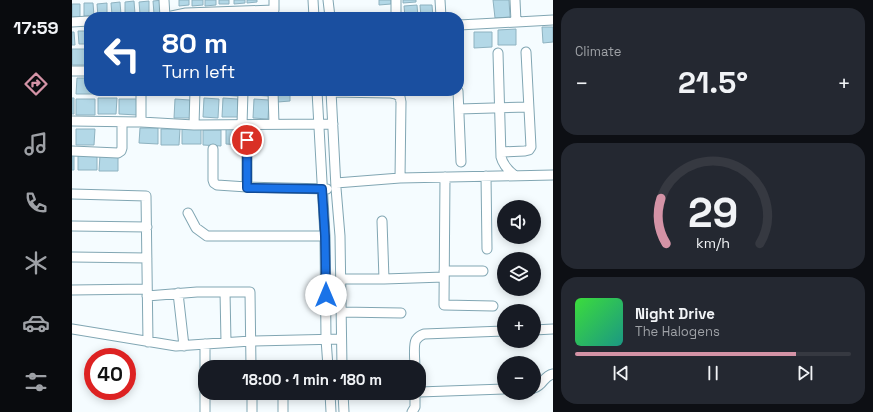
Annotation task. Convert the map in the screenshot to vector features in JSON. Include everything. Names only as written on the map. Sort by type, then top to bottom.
[{"type":"street","points":[[164,0],[165,12]]},
{"type":"street","points":[[215,12],[274,10],[274,0]]},
{"type":"street","points":[[314,0],[314,12]]},
{"type":"street","points":[[328,0],[329,12]]},
{"type":"street","points":[[396,0],[396,12]]},
{"type":"street","points":[[440,0],[441,12]]},
{"type":"street","points":[[515,0],[516,22]]},
{"type":"street","points":[[464,25],[553,20]]},
{"type":"street","points":[[72,22],[84,21]]},
{"type":"street","points":[[501,152],[525,151],[529,150],[531,147],[526,52]]},
{"type":"street","points":[[498,53],[502,163],[514,175]]},
{"type":"street","points":[[72,71],[84,71]]},
{"type":"street","points":[[141,96],[141,122]]},
{"type":"street","points":[[194,125],[195,96]]},
{"type":"street","points":[[243,96],[247,188]]},
{"type":"street","points":[[273,96],[274,124]]},
{"type":"street","points":[[317,96],[325,236],[328,360]]},
{"type":"street","points":[[331,96],[340,236],[342,360]]},
{"type":"street","points":[[399,96],[401,102],[400,178]]},
{"type":"street","points":[[458,96],[461,162]]},
{"type":"street","points":[[459,109],[528,106]]},
{"type":"street","points":[[72,121],[141,122],[194,125],[333,124]]},
{"type":"street","points":[[72,151],[118,153],[122,148],[122,122]]},
{"type":"street","points":[[213,149],[214,183],[217,185],[247,188],[322,189],[336,185],[400,178],[553,175]]},
{"type":"street","points":[[486,176],[487,249]]},
{"type":"street","points":[[445,177],[444,305],[493,306]]},
{"type":"street","points":[[72,194],[146,196],[148,342]]},
{"type":"street","points":[[188,213],[196,228],[207,236],[325,236]]},
{"type":"street","points":[[382,221],[384,279]]},
{"type":"street","points":[[72,226],[147,227]]},
{"type":"street","points":[[72,257],[147,258]]},
{"type":"street","points":[[341,279],[384,279],[483,271]]},
{"type":"street","points":[[72,290],[178,293],[250,292],[251,360]]},
{"type":"street","points":[[224,292],[226,342]]},
{"type":"street","points":[[178,293],[184,346]]},
{"type":"street","points":[[341,312],[401,312]]},
{"type":"street","points":[[72,329],[176,346],[226,342],[341,339]]},
{"type":"street","points":[[541,330],[553,329]]},
{"type":"street","points":[[415,360],[416,339],[424,334],[497,331]]},
{"type":"street","points":[[205,344],[205,412]]},
{"type":"street","points":[[541,384],[548,376],[553,374]]},
{"type":"street","points":[[426,392],[497,389]]},
{"type":"street","points":[[252,400],[252,412]]},
{"type":"street","points":[[282,400],[283,412]]},
{"type":"street","points":[[330,400],[331,412]]},
{"type":"street","points":[[343,400],[344,412]]},
{"type":"street","points":[[412,412],[415,407],[415,400]]},
{"type":"building","points":[[163,0],[163,12],[154,12],[153,1]]},
{"type":"building","points":[[179,0],[189,0],[189,5],[179,6]]},
{"type":"building","points":[[192,0],[203,0],[203,5],[192,6]]},
{"type":"building","points":[[205,0],[216,0],[216,5],[205,6]]},
{"type":"building","points":[[219,0],[229,0],[229,4],[219,4]]},
{"type":"building","points":[[234,0],[245,0],[245,3],[234,4]]},
{"type":"building","points":[[247,0],[257,0],[257,2],[247,3]]},
{"type":"building","points":[[379,0],[391,0],[391,4],[379,5]]},
{"type":"building","points":[[403,0],[416,0],[416,2],[403,3]]},
{"type":"building","points":[[493,0],[509,0],[510,17],[495,18]]},
{"type":"building","points":[[134,1],[135,12],[125,12],[125,2]]},
{"type":"building","points":[[149,1],[149,12],[140,12],[139,2]]},
{"type":"building","points":[[120,2],[121,12],[112,12],[111,3]]},
{"type":"building","points":[[84,3],[93,3],[94,12],[84,12]]},
{"type":"building","points":[[107,3],[107,12],[98,12],[97,4]]},
{"type":"building","points":[[72,4],[80,4],[80,17],[72,17]]},
{"type":"building","points":[[417,5],[418,12],[405,12],[404,6]]},
{"type":"building","points":[[420,5],[432,5],[433,12],[421,12]]},
{"type":"building","points":[[542,27],[553,27],[553,42],[543,43]]},
{"type":"building","points":[[516,29],[516,45],[498,45],[498,30]]},
{"type":"building","points":[[78,31],[84,31],[84,44],[79,44]]},
{"type":"building","points":[[72,32],[74,32],[75,45],[72,45]]},
{"type":"building","points":[[474,32],[492,32],[492,47],[474,48]]},
{"type":"building","points":[[72,49],[84,49],[84,65],[72,65]]},
{"type":"building","points":[[77,78],[84,78],[84,94],[76,94]]},
{"type":"building","points":[[277,96],[290,96],[290,101],[278,102]]},
{"type":"building","points":[[72,98],[74,98],[74,114],[72,114]]},
{"type":"building","points":[[98,98],[117,98],[116,114],[98,114]]},
{"type":"building","points":[[204,98],[219,99],[218,118],[203,117]]},
{"type":"building","points":[[223,98],[238,99],[238,117],[222,117]]},
{"type":"building","points":[[76,99],[95,99],[95,115],[76,115]]},
{"type":"building","points":[[119,99],[137,99],[137,115],[119,114]]},
{"type":"building","points":[[175,99],[190,100],[190,118],[174,118]]},
{"type":"building","points":[[254,99],[269,100],[268,119],[253,118]]},
{"type":"building","points":[[140,128],[158,128],[158,144],[139,143]]},
{"type":"building","points":[[76,129],[95,129],[94,145],[76,145]]},
{"type":"building","points":[[161,129],[180,129],[179,145],[161,145]]},
{"type":"building","points":[[182,129],[201,129],[201,144],[182,144]]},
{"type":"building","points":[[226,129],[244,129],[244,145],[226,144]]},
{"type":"building","points":[[203,130],[221,130],[221,146],[203,145]]},
{"type":"building","points":[[72,155],[74,155],[74,170],[72,170]]},
{"type":"building","points":[[78,155],[97,155],[97,170],[78,170]]},
{"type":"building","points":[[100,155],[118,155],[118,171],[99,171]]},
{"type":"route","points":[[247,140],[247,188],[322,189],[325,236],[326,295]]}]
